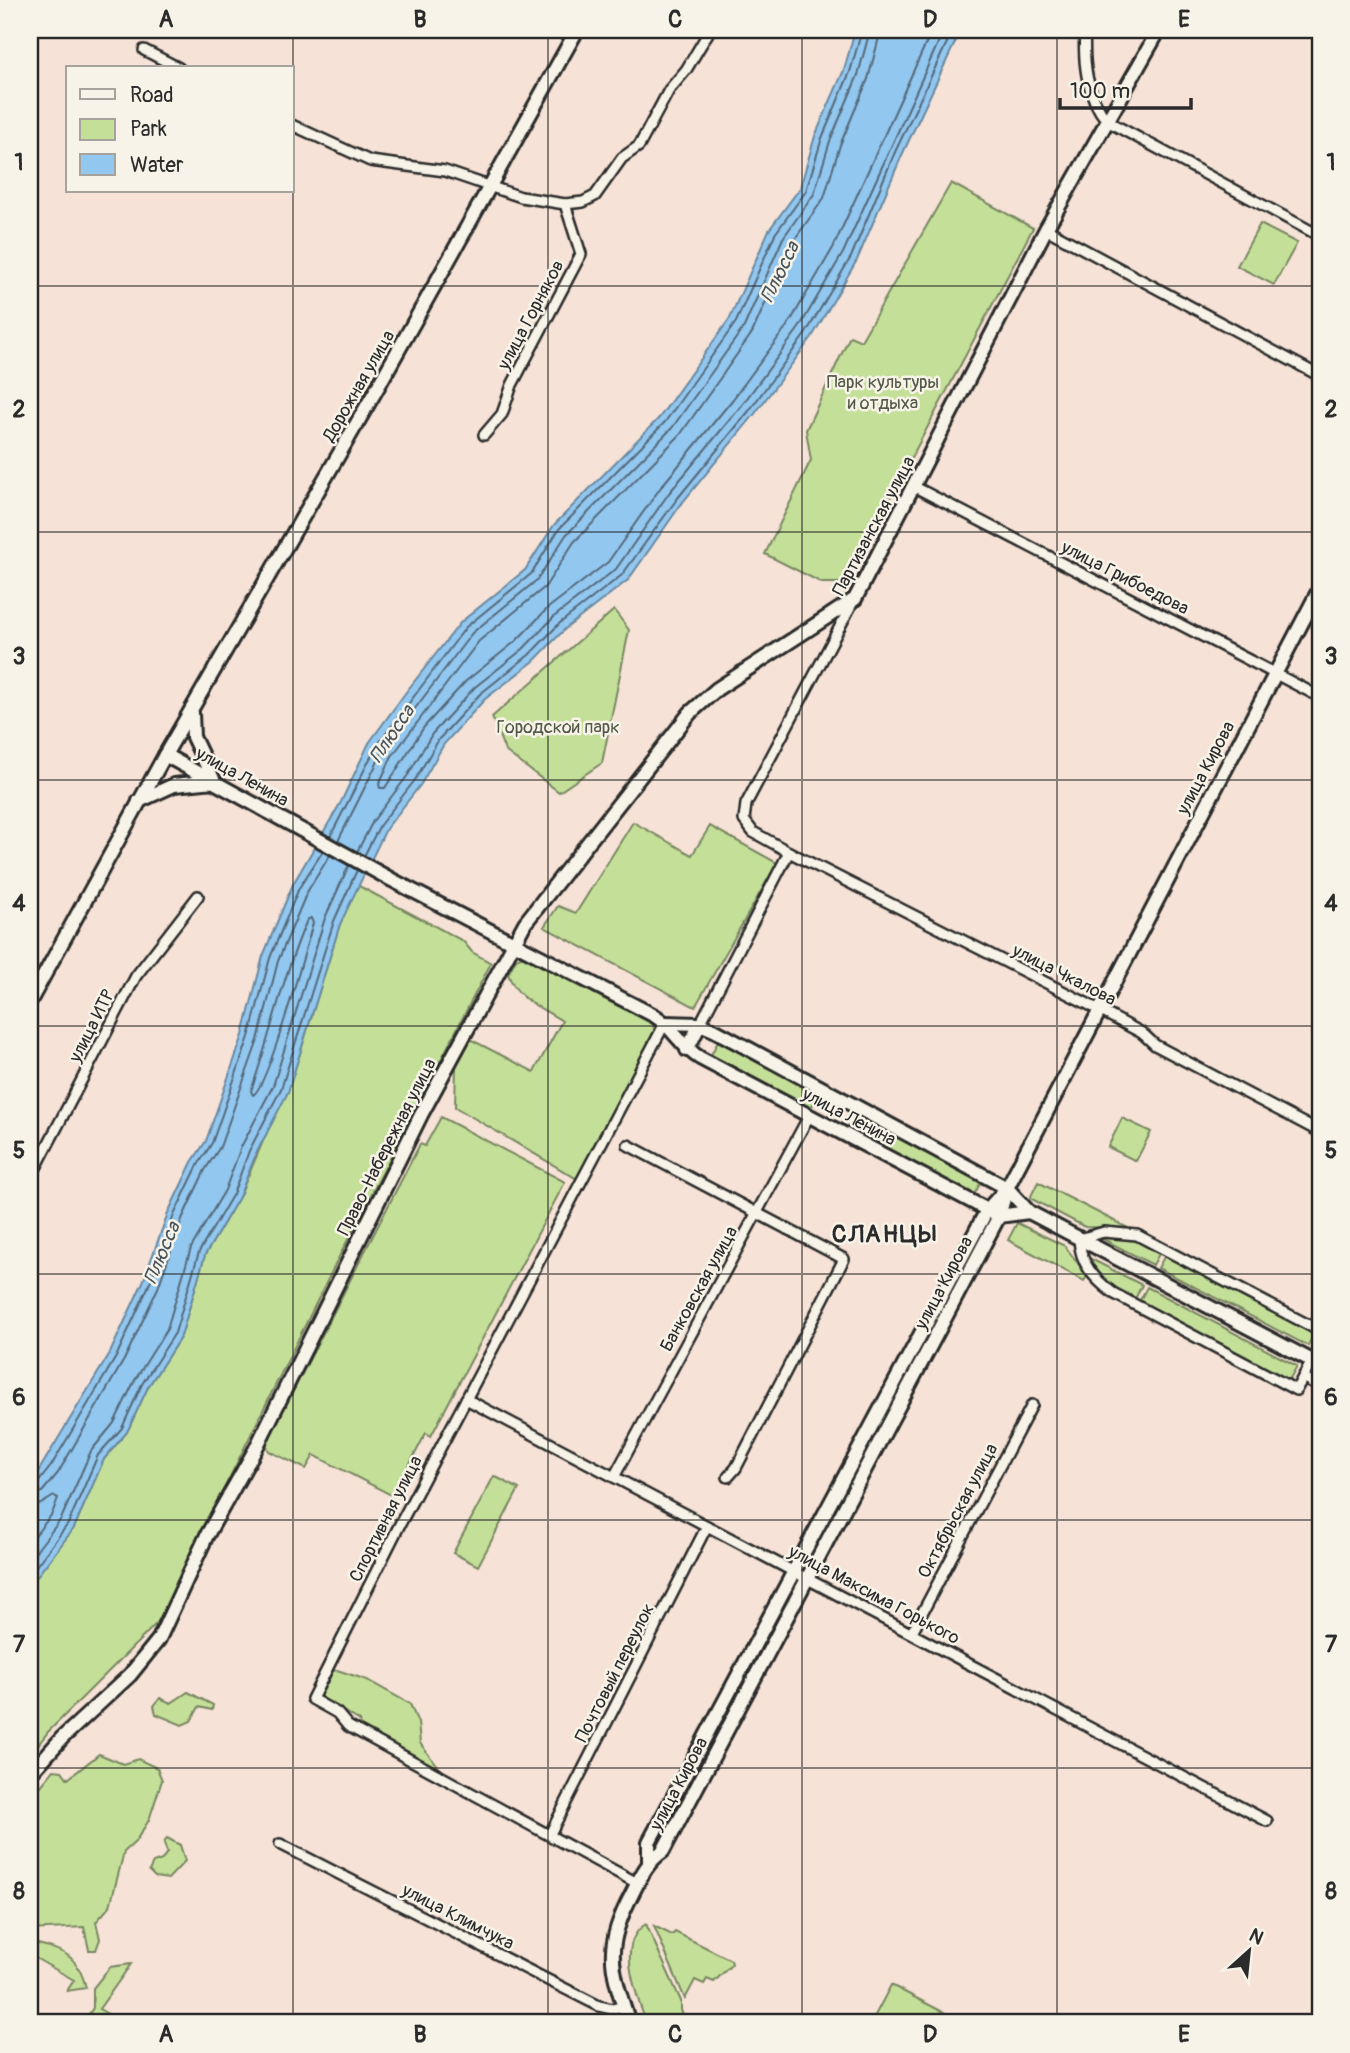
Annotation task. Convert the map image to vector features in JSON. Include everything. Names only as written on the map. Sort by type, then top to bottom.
[{"type":"street","name":"Дорожная улица","points":[[30,1001],[164,755],[577,30]]},
{"type":"street","points":[[294,126],[370,161],[445,171],[521,197],[565,204],[583,202],[596,196],[622,158],[639,146],[668,90],[686,70],[710,30]]},
{"type":"street","points":[[1085,30],[1085,71],[1098,110],[1107,121],[1320,236]]},
{"type":"street","name":"Партизанская улица","points":[[789,852],[753,832],[744,820],[746,804],[915,487],[1046,229],[1159,30]]},
{"type":"street","points":[[144,50],[175,66]]},
{"type":"street","name":"улица Горняков","points":[[484,435],[502,414],[512,385],[581,254],[565,204]]},
{"type":"street","points":[[1046,229],[1320,376]]},
{"type":"street","name":"улица Грибоедова","points":[[915,487],[1320,697]]},
{"type":"street","name":"улица Кирова","points":[[649,1861],[663,1851],[999,1216],[1007,1188],[1320,589]]},
{"type":"street","name":"Право-Набережная улица","points":[[30,1774],[82,1718],[130,1675],[159,1639],[207,1535],[255,1450],[421,1115],[525,923],[690,713],[717,689],[855,599]]},
{"type":"street","points":[[139,801],[174,785],[214,781],[193,737],[192,710]]},
{"type":"street","name":"улица Ленина","points":[[164,755],[392,880],[666,1023],[687,1050],[999,1216]]},
{"type":"street","points":[[687,1050],[789,852]]},
{"type":"street","name":"улица Чкалова","points":[[789,852],[1099,1010],[1142,1033],[1155,1045],[1320,1132]]},
{"type":"street","name":"улица ИТР","points":[[30,1179],[136,976],[198,896]]},
{"type":"street","name":"улица Ленина","points":[[666,1023],[700,1024],[1007,1188],[1029,1212],[1316,1363]]},
{"type":"street","name":"Спортивная улица","points":[[637,1883],[348,1726],[337,1713],[312,1699],[466,1399],[666,1023]]},
{"type":"street","name":"Банковская улица","points":[[614,1477],[809,1116]]},
{"type":"street","points":[[628,1145],[844,1259],[736,1468],[728,1476]]},
{"type":"street","name":"улица Кирова","points":[[649,1861],[649,1842],[987,1210],[1007,1188]]},
{"type":"street","points":[[999,1216],[1029,1212]]},
{"type":"street","points":[[1316,1363],[1303,1377],[1296,1390],[1113,1293],[1099,1282],[1080,1256],[1079,1239],[1104,1232],[1137,1235],[1320,1331]]},
{"type":"street","points":[[1303,1377],[1320,1387]]},
{"type":"street","name":"улица Максима Горького","points":[[466,1399],[1267,1821]]},
{"type":"street","name":"Октябрьская улица","points":[[912,1632],[1032,1405]]},
{"type":"street","name":"Почтовый переулок","points":[[550,1834],[707,1526]]},
{"type":"street","name":"улица Климчука","points":[[280,1844],[599,2006],[612,2010],[624,2007]]},
{"type":"street","points":[[629,2023],[613,1970],[612,1940],[649,1861]]},
{"type":"green space","name":"Парк культуры и отдыха","points":[[951,183],[1033,228],[845,583],[822,583],[765,554],[811,460],[806,430],[850,336],[861,341]]},
{"type":"green space","points":[[1260,224],[1297,243],[1274,285],[1237,266]]},
{"type":"green space","name":"Городской парк","points":[[614,610],[629,630],[602,763],[559,792],[505,751],[492,717]]},
{"type":"green space","points":[[633,822],[692,855],[710,826],[777,863],[695,1007],[544,927],[558,906],[576,913]]},
{"type":"green space","points":[[357,885],[463,941],[472,952],[491,963],[339,1257],[158,1622],[48,1732],[30,1755],[30,1585],[74,1528],[104,1459],[127,1432],[148,1387],[181,1336],[205,1255],[239,1197],[298,1060],[340,924]]},
{"type":"green space","points":[[523,956],[653,1023],[655,1037],[579,1180],[455,1107],[456,1065],[470,1039],[534,1072],[562,1021],[523,997],[512,983],[508,974],[516,959]]},
{"type":"green space","points":[[719,1039],[819,1092],[810,1110],[710,1057]]},
{"type":"green space","points":[[441,1117],[565,1182],[431,1436],[426,1433],[393,1496],[314,1455],[306,1469],[269,1451],[266,1444],[420,1144],[425,1146]]},
{"type":"green space","points":[[1122,1118],[1151,1132],[1136,1161],[1108,1147]]},
{"type":"green space","points":[[878,1123],[982,1180],[973,1197],[868,1142]]},
{"type":"green space","points":[[1038,1182],[1128,1228],[1085,1227],[1030,1198]]},
{"type":"green space","points":[[1017,1223],[1065,1246],[1087,1276],[1084,1281],[1008,1240]]},
{"type":"green space","points":[[1107,1236],[1133,1239],[1160,1252],[1153,1265],[1103,1239]]},
{"type":"green space","points":[[970,1250],[975,1252],[810,1563],[807,1563],[805,1561]]},
{"type":"green space","points":[[1165,1255],[1314,1333],[1308,1346],[1158,1268]]},
{"type":"green space","points":[[1091,1259],[1142,1285],[1135,1299],[1100,1278]]},
{"type":"green space","points":[[1147,1287],[1297,1366],[1289,1380],[1139,1302]]},
{"type":"green space","points":[[494,1476],[519,1489],[478,1566],[453,1553]]},
{"type":"green space","points":[[787,1594],[791,1597],[656,1851],[652,1846]]},
{"type":"green space","points":[[333,1671],[367,1680],[410,1704],[418,1723],[420,1743],[440,1770],[359,1727],[360,1721],[320,1697]]},
{"type":"green space","points":[[188,1692],[213,1705],[212,1710],[199,1707],[191,1721],[182,1725],[156,1714],[154,1706],[160,1698],[171,1703]]},
{"type":"green space","points":[[99,1754],[123,1764],[138,1759],[157,1768],[162,1780],[149,1820],[135,1842],[124,1852],[110,1906],[96,1922],[100,1939],[96,1950],[89,1950],[84,1927],[30,1930],[30,1799],[54,1770],[62,1771],[68,1779]]},
{"type":"green space","points":[[167,1838],[180,1845],[185,1861],[168,1879],[155,1877],[149,1871],[153,1863],[162,1860],[167,1852],[164,1843]]},
{"type":"green space","points":[[646,1924],[681,2001],[686,2023],[646,2023],[634,1985],[630,1957],[631,1944],[636,1933]]},
{"type":"green space","points":[[654,1926],[672,1935],[675,1932],[731,1960],[732,1964],[714,1982],[707,1979],[704,1984],[695,1980],[685,1999]]},
{"type":"green space","points":[[30,1942],[67,1955],[78,1967],[86,1988],[67,1991],[74,1980],[30,1955]]},
{"type":"green space","points":[[131,1964],[99,2009],[124,2023],[83,2023],[93,2008],[93,1988],[110,1967]]},
{"type":"green space","points":[[891,1985],[964,2023],[871,2023]]},
{"type":"water","name":"Плюсса","points":[[855,30],[961,30],[902,155],[857,260],[812,337],[754,415],[682,503],[628,580],[565,629],[534,661],[485,699],[444,744],[421,784],[386,829],[340,924],[288,1092],[256,1154],[239,1197],[205,1255],[181,1336],[148,1387],[127,1432],[104,1459],[74,1528],[30,1585],[30,1485],[110,1353],[143,1282],[168,1213],[192,1162],[206,1141],[243,1035],[263,956],[293,884],[341,802],[369,743],[406,692],[461,622],[525,570],[554,525],[659,418],[730,318],[769,230],[800,188],[815,136],[844,70]]},
{"type":"district","name":"СЛАНЦЫ","points":[[885,1234]]}]
